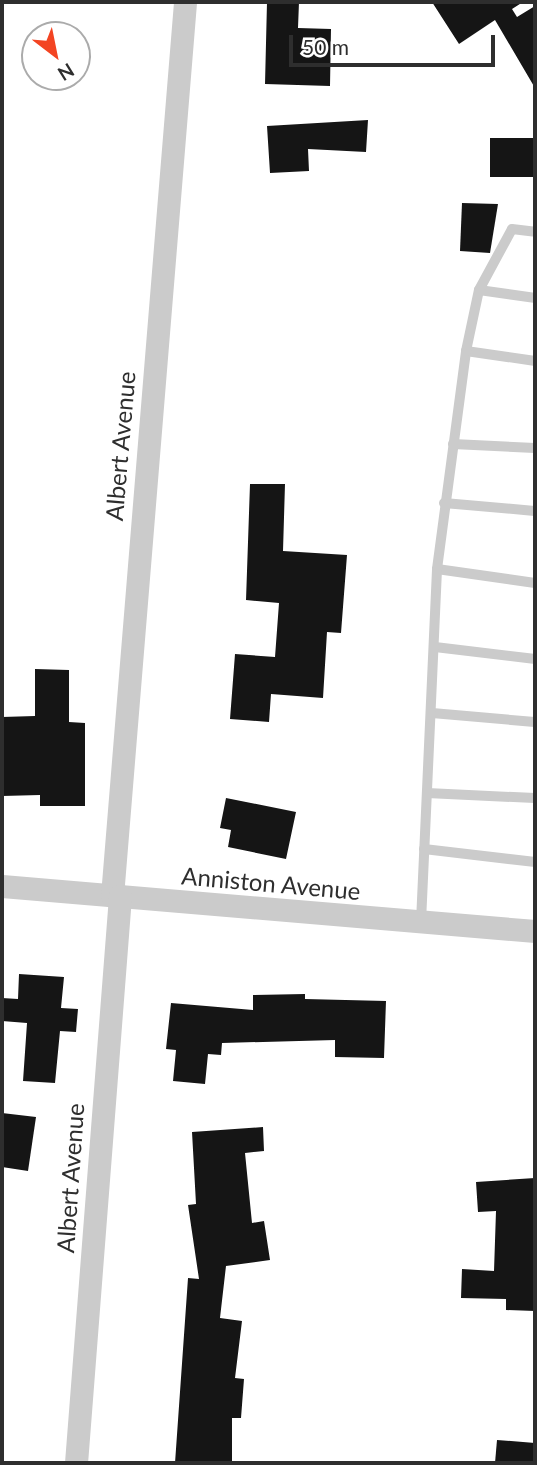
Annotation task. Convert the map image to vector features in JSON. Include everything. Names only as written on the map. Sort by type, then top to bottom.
[{"type":"street","name":"Albert Avenue","points":[[76,1463],[116,896],[185,2]]},
{"type":"street","name":"Anniston Avenue","points":[[2,886],[535,931]]},
{"type":"lane","points":[[421,922],[438,569],[444,503],[466,351],[478,290],[512,229],[535,232]]},
{"type":"lane","points":[[478,290],[535,298]]},
{"type":"lane","points":[[466,351],[535,361]]},
{"type":"lane","points":[[453,444],[535,448]]},
{"type":"lane","points":[[444,503],[535,511]]},
{"type":"lane","points":[[438,569],[535,583]]},
{"type":"lane","points":[[435,646],[535,659]]},
{"type":"lane","points":[[432,713],[535,722]]},
{"type":"lane","points":[[427,793],[535,798]]},
{"type":"lane","points":[[424,849],[535,862]]},
{"type":"building","points":[[267,2],[299,2],[298,28],[331,29],[330,86],[265,84]]},
{"type":"building","points":[[432,2],[523,2],[512,9],[517,17],[535,6],[535,88],[495,20],[459,44]]},
{"type":"building","points":[[368,120],[366,152],[308,149],[309,171],[270,173],[267,126]]},
{"type":"building","points":[[490,138],[535,138],[535,177],[490,177]]},
{"type":"building","points":[[462,203],[498,204],[490,253],[460,251]]},
{"type":"building","points":[[250,484],[285,484],[283,551],[347,555],[341,633],[327,632],[323,698],[271,694],[269,722],[230,719],[235,654],[275,657],[279,603],[246,600]]},
{"type":"building","points":[[35,669],[69,670],[69,722],[85,723],[85,806],[40,806],[40,795],[2,796],[2,717],[35,716]]},
{"type":"building","points":[[226,798],[296,812],[286,859],[228,847],[231,830],[220,828]]},
{"type":"building","points":[[19,974],[64,977],[61,1008],[78,1009],[76,1032],[60,1031],[55,1083],[23,1081],[27,1023],[2,1021],[2,998],[18,999]]},
{"type":"building","points":[[305,994],[305,999],[386,1001],[384,1058],[335,1057],[335,1040],[222,1043],[221,1055],[208,1054],[205,1084],[173,1081],[176,1050],[166,1049],[171,1003],[253,1010],[253,995]]},
{"type":"building","points":[[2,1113],[36,1117],[28,1171],[2,1167]]},
{"type":"building","points":[[263,1127],[264,1151],[245,1153],[252,1223],[264,1221],[270,1260],[226,1266],[220,1318],[242,1321],[235,1378],[244,1379],[241,1418],[232,1418],[232,1463],[175,1463],[188,1278],[199,1279],[188,1205],[196,1204],[192,1132]]},
{"type":"building","points":[[535,1178],[535,1311],[506,1310],[506,1299],[461,1298],[462,1269],[494,1271],[496,1211],[478,1212],[476,1182]]},
{"type":"building","points":[[497,1440],[535,1443],[535,1463],[495,1463]]}]
